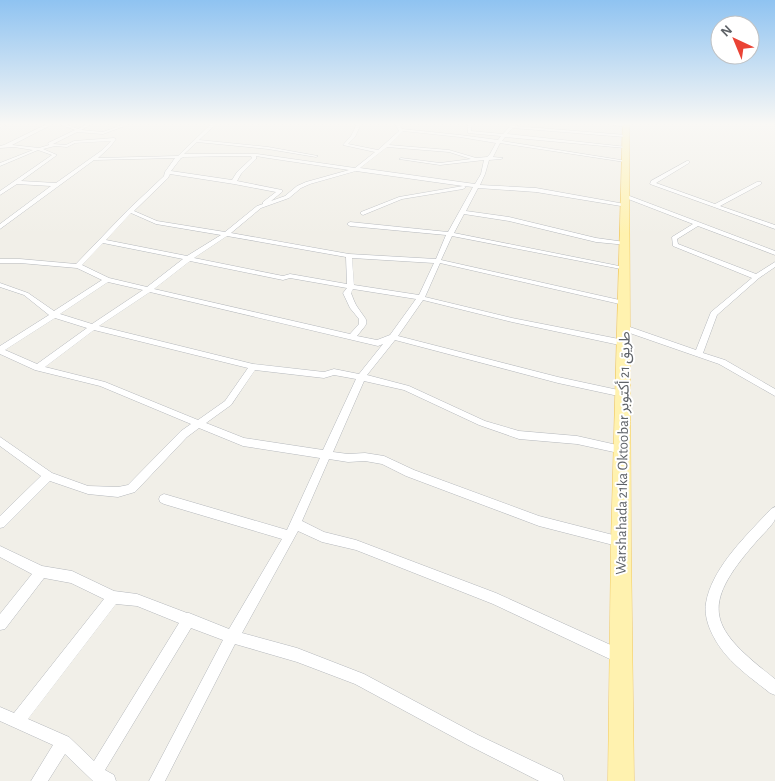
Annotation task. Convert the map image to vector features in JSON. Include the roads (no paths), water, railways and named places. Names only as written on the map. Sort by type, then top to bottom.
[{"type":"main road","name":"Warshahada 21ka Oktoobar طريق 21 أكتوبر","points":[[621,781],[621,542],[626,160]]},
{"type":"street","points":[[0,193],[47,160]]},
{"type":"street","points":[[0,227],[57,185],[66,176],[91,160]]},
{"type":"street","points":[[78,266],[130,211],[166,177],[167,172],[177,160]]},
{"type":"street","points":[[234,182],[239,172],[251,160]]},
{"type":"street","points":[[293,160],[476,185],[625,201],[697,224],[775,253]]},
{"type":"street","points":[[257,209],[287,197],[308,183],[356,169],[366,160]]},
{"type":"street","points":[[397,164],[400,160]]},
{"type":"street","points":[[416,160],[437,164],[469,160]]},
{"type":"street","points":[[157,781],[232,637],[290,536],[360,378],[421,298],[450,234],[483,174],[488,160]]},
{"type":"street","points":[[687,162],[655,180],[653,184],[775,227]]},
{"type":"street","points":[[38,368],[93,327],[148,290],[189,258],[227,234],[280,191],[167,172]]},
{"type":"street","points":[[16,182],[57,185]]},
{"type":"street","points":[[716,206],[759,183]]},
{"type":"street","points":[[363,213],[401,198],[476,185]]},
{"type":"street","points":[[130,211],[156,222],[349,256],[438,261],[624,303]]},
{"type":"street","points":[[462,212],[509,219],[625,244]]},
{"type":"street","points":[[350,224],[450,234],[624,269]]},
{"type":"street","points":[[697,224],[674,238],[674,245],[757,277]]},
{"type":"street","points":[[103,241],[284,278],[290,276],[421,298],[672,346],[699,353],[722,362],[775,393]]},
{"type":"street","points":[[349,256],[351,286],[348,292],[354,308],[363,319],[363,324],[352,337]]},
{"type":"street","points":[[0,262],[20,261],[78,266],[107,280],[148,290],[378,343],[393,337],[558,380],[623,394]]},
{"type":"street","points":[[699,353],[714,314],[775,264]]},
{"type":"street","points":[[0,350],[107,280]]},
{"type":"street","points":[[0,285],[26,294],[54,315],[93,327],[253,366],[310,374],[324,375],[334,372],[406,388],[482,423],[520,435],[577,440],[623,450]]},
{"type":"street","points":[[0,350],[38,368],[102,384],[243,442],[326,453],[348,458],[365,457],[384,460],[410,473],[539,521],[621,542]]},
{"type":"street","points":[[0,441],[48,476],[88,490],[118,492],[131,489],[184,434],[228,403],[253,366]]},
{"type":"street","points":[[0,523],[48,476]]},
{"type":"street","points":[[164,499],[290,536]]},
{"type":"street","points":[[775,512],[726,569],[711,603],[720,636],[731,651],[775,688]]},
{"type":"street","points":[[296,524],[322,537],[356,544],[496,599],[621,657]]},
{"type":"street","points":[[0,551],[41,572],[72,577],[113,597],[137,600],[232,637],[297,655],[360,678],[473,740],[556,781]]},
{"type":"street","points":[[0,624],[41,572]]},
{"type":"street","points":[[17,721],[113,597]]},
{"type":"street","points":[[0,714],[64,742],[102,777],[189,619]]},
{"type":"street","points":[[40,781],[64,742]]}]
